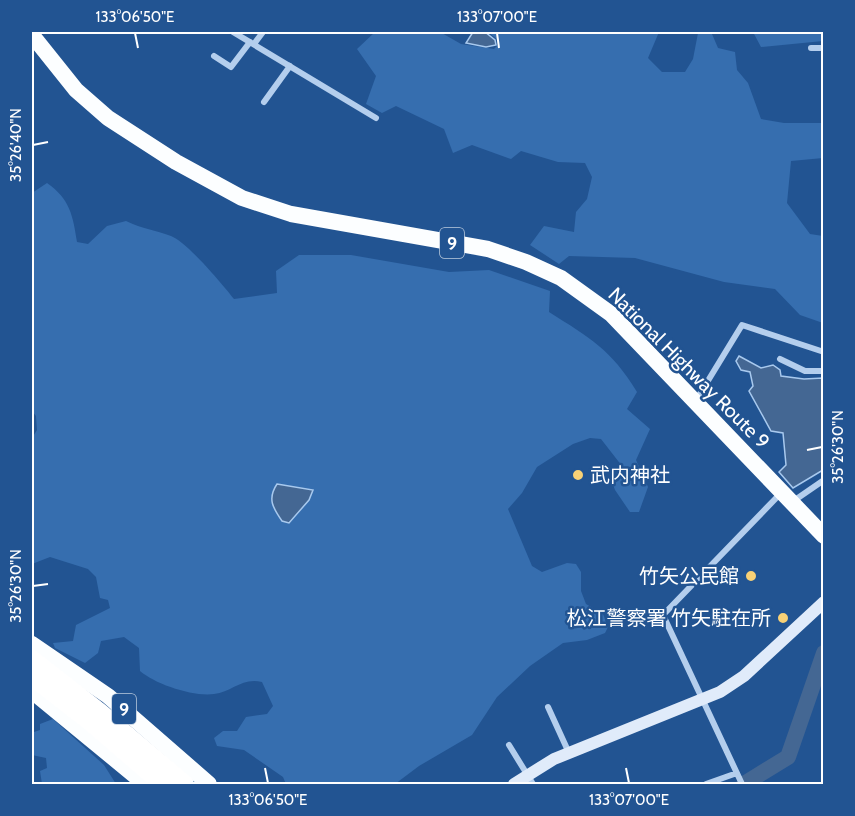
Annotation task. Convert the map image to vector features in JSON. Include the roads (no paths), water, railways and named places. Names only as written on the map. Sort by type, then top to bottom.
[{"type":"highway","name":"National Highway Route 9","points":[[32,34],[76,90],[108,118],[176,162],[242,198],[291,214],[488,249],[526,262],[561,278],[611,314],[824,536]]},
{"type":"highway","name":"9","points":[[32,644],[63,663],[108,696],[209,784]]},
{"type":"highway","points":[[32,659],[100,712],[185,784]]},
{"type":"highway","points":[[32,677],[90,722],[162,784]]},
{"type":"highway","name":"9","points":[[32,691],[145,784]]},
{"type":"main road","points":[[514,784],[530,780],[569,753],[702,700],[744,676],[824,602]]},
{"type":"street","points":[[233,32],[375,118]]},
{"type":"street","points":[[214,56],[231,66],[263,32]]},
{"type":"street","points":[[811,48],[824,48]]},
{"type":"street","points":[[264,102],[290,66]]},
{"type":"street","points":[[694,403],[742,325],[824,352]]},
{"type":"street","points":[[780,359],[805,371],[824,371]]},
{"type":"street","points":[[742,784],[663,615],[786,498],[824,480]]},
{"type":"street","points":[[548,706],[569,753]]},
{"type":"street","points":[[509,745],[530,780]]},
{"type":"street","points":[[706,784],[737,773]]},
{"type":"waterway","points":[[744,784],[788,757],[824,653]]},
{"type":"place","name":"武内神社","points":[[578,475]]},
{"type":"place","name":"竹矢公民館","points":[[751,576]]},
{"type":"place","name":"松江警察署 竹矢駐在所","points":[[783,618]]}]
